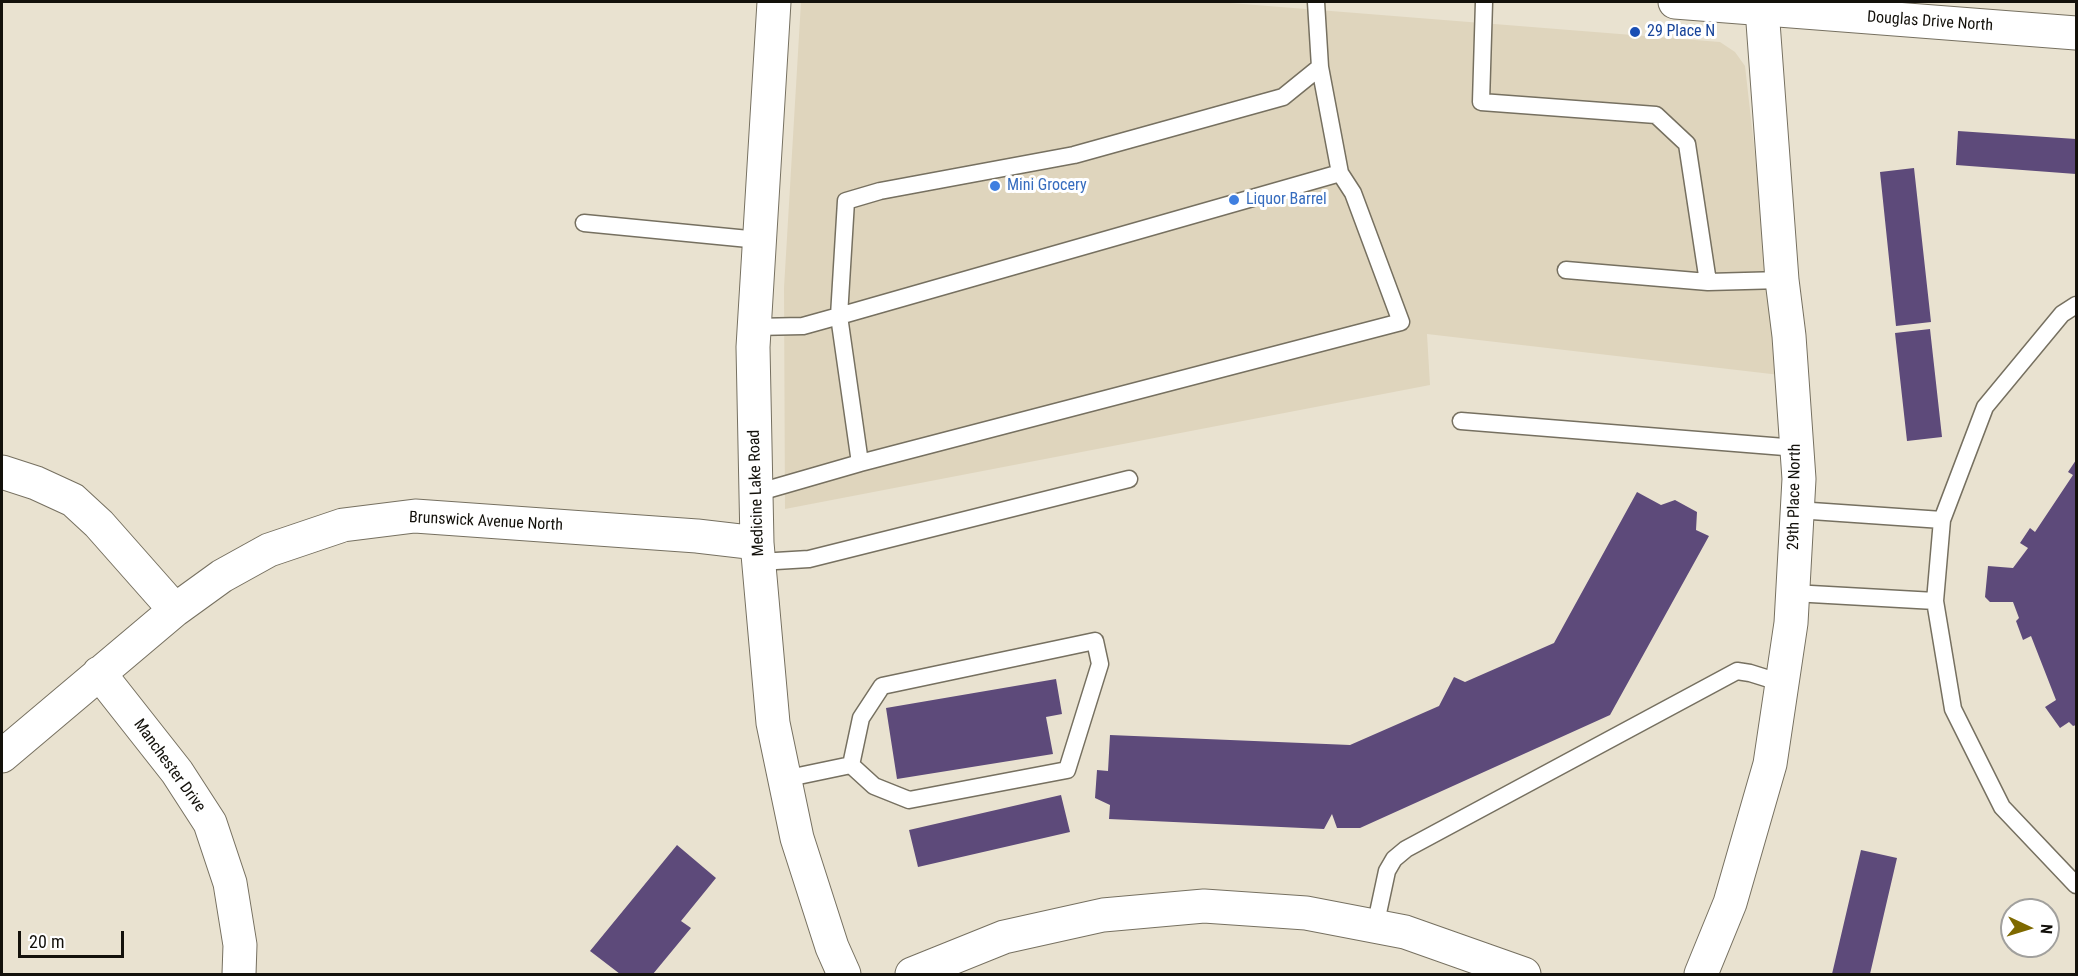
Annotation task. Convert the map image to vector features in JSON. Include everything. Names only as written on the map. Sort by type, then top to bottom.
[{"type":"street","name":"Medicine Lake Road","points":[[774,2],[754,327],[758,553],[772,723],[797,838],[832,947],[844,975]]},
{"type":"street","name":"Douglas Drive North","points":[[1675,2],[2076,33]]},
{"type":"street","name":"29th Place North","points":[[1701,975],[1730,903],[1767,775],[1791,623],[1793,593],[1799,479],[1762,9]]},
{"type":"street","points":[[2,472],[36,483],[73,500],[99,524],[175,610]]},
{"type":"street","name":"Brunswick Avenue North","points":[[2,756],[99,672],[175,610],[222,576],[269,550],[343,525],[415,516],[463,519],[697,536],[758,553]]},
{"type":"street","name":"Manchester Drive","points":[[99,672],[177,772],[210,823],[231,883],[240,945],[239,975]]},
{"type":"street","points":[[912,975],[1004,937],[1103,915],[1204,906],[1306,913],[1405,932],[1507,971]]},
{"type":"lane","points":[[756,493],[1401,322],[1353,193],[1340,173],[1320,67],[1316,2]]},
{"type":"lane","points":[[1484,2],[1481,102],[1656,115],[1687,144],[1708,282]]},
{"type":"lane","points":[[860,464],[839,316],[846,201],[880,191],[1074,155],[1283,97],[1320,67]]},
{"type":"lane","points":[[754,327],[803,326],[1340,173]]},
{"type":"lane","points":[[584,223],[759,240]]},
{"type":"lane","points":[[1566,270],[1708,282],[1782,280]]},
{"type":"lane","points":[[2076,305],[2062,314],[1985,407],[1942,520],[1935,601],[1953,709],[2002,807],[2076,885]]},
{"type":"lane","points":[[1461,421],[1797,448]]},
{"type":"lane","points":[[758,553],[809,560],[1129,479]]},
{"type":"lane","points":[[1797,510],[1942,520]]},
{"type":"lane","points":[[1793,593],[1935,601]]},
{"type":"lane","points":[[1095,641],[1100,664],[1067,770],[909,800],[874,786],[852,765],[861,718],[882,686],[1095,641]]},
{"type":"lane","points":[[1375,927],[1388,872],[1394,859],[1406,849],[1737,671],[1782,682]]},
{"type":"lane","points":[[784,779],[852,765]]},
{"type":"shaded area","points":[[801,2],[1218,2],[1720,42],[1735,52],[1745,66],[1780,375],[1427,334],[1430,385],[785,509],[784,288]]},
{"type":"building","points":[[1958,131],[2076,139],[2076,174],[1956,165]]},
{"type":"building","points":[[1914,168],[1931,322],[1896,326],[1880,172]]},
{"type":"building","points":[[1930,329],[1942,437],[1907,441],[1895,333]]},
{"type":"building","points":[[2076,460],[2076,725],[2073,726],[2069,722],[2060,728],[2045,707],[2056,700],[2031,636],[2023,640],[2016,621],[2019,618],[2013,602],[1990,602],[1985,597],[1988,566],[2013,568],[2028,548],[2020,543],[2030,528],[2035,532],[2073,475],[2068,472]]},
{"type":"building","points":[[1637,492],[1661,505],[1675,500],[1697,512],[1696,530],[1709,536],[1610,715],[1360,828],[1337,828],[1332,814],[1324,829],[1109,819],[1110,805],[1095,798],[1097,770],[1108,771],[1110,735],[1350,745],[1439,706],[1454,677],[1465,682],[1554,643]]},
{"type":"building","points":[[1056,679],[1062,714],[1046,717],[1053,754],[897,779],[886,708]]},
{"type":"building","points":[[1061,795],[1070,832],[918,867],[909,830]]},
{"type":"building","points":[[677,845],[716,878],[681,921],[691,928],[653,974],[620,974],[590,951]]},
{"type":"building","points":[[1861,850],[1897,858],[1870,974],[1832,974]]},
{"type":"place","name":"29 Place N","points":[[1635,32]]},
{"type":"place","name":"Mini Grocery","points":[[995,186]]},
{"type":"place","name":"Liquor Barrel","points":[[1234,200]]}]
